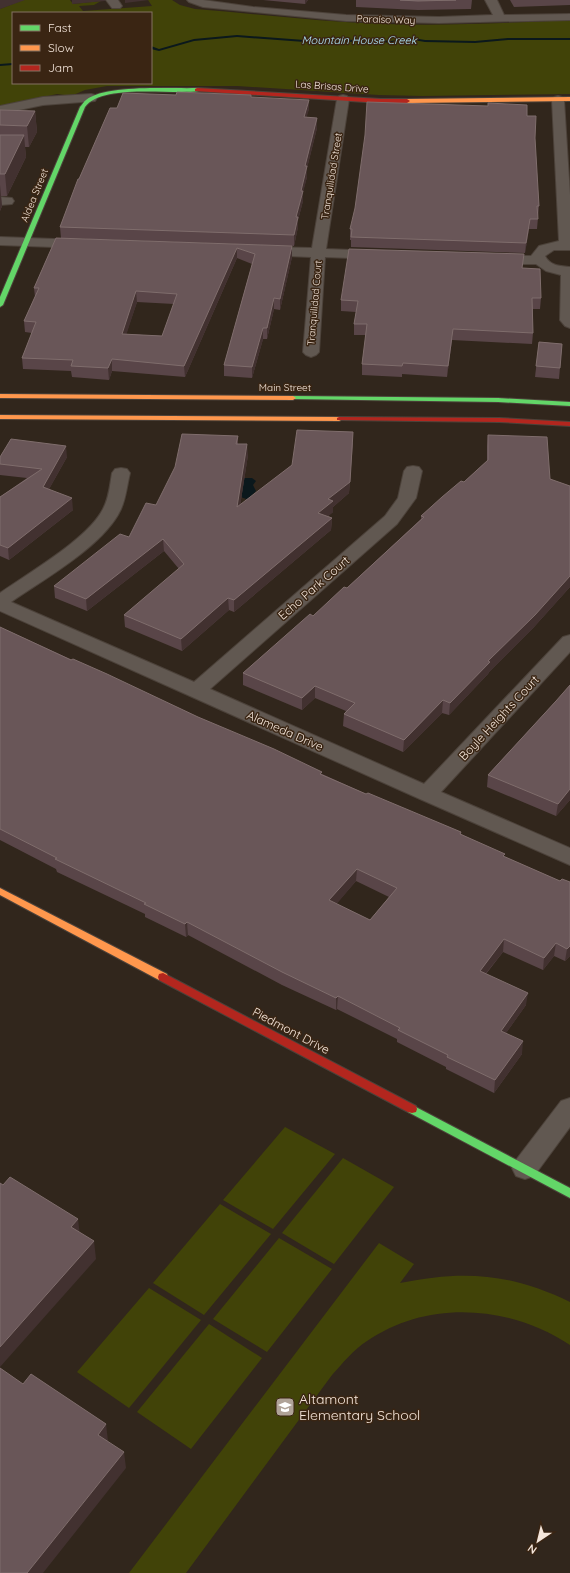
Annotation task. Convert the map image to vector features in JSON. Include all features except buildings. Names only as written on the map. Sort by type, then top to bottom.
[{"type":"street","points":[[491,0],[500,19]]},
{"type":"street","name":"Paraíso Way","points":[[198,2],[330,16],[410,20],[570,17]]},
{"type":"street","points":[[330,16],[335,4]]},
{"type":"street","name":"Las Brisas Drive","points":[[92,98],[120,92],[205,90],[343,99],[416,101],[564,100]]},
{"type":"street","points":[[0,110],[43,101],[92,98]]},
{"type":"street","name":"Aldea Street","points":[[0,305],[83,107],[92,98]]},
{"type":"street","name":"Tranquilidad Street","points":[[318,253],[343,99]]},
{"type":"street","points":[[564,100],[568,245],[558,245],[544,249],[538,256],[547,266],[569,271],[568,320],[570,323]]},
{"type":"street","points":[[0,241],[93,245]]},
{"type":"street","points":[[248,251],[389,256]]},
{"type":"street","name":"Tranquilidad Court","points":[[310,352],[318,253]]},
{"type":"street","points":[[481,259],[540,260]]},
{"type":"street","name":"Main Street","points":[[0,396],[498,400],[570,404]]},
{"type":"street","points":[[0,417],[460,420],[570,424]]},
{"type":"street","name":"Echo Park Court","points":[[196,691],[391,520],[407,498],[413,471]]},
{"type":"street","points":[[0,601],[78,546],[94,532],[111,511],[121,473]]},
{"type":"street","name":"Alameda Drive","points":[[0,604],[570,857]]},
{"type":"street","name":"Boyle Heights Court","points":[[427,794],[570,641]]},
{"type":"street","name":"Piedmont Drive","points":[[0,891],[570,1192]]},
{"type":"street","points":[[525,1168],[570,1108]]},
{"type":"shaded area","points":[[23,0],[70,0],[73,4],[101,1],[94,5],[79,6],[83,11],[152,6],[148,0],[172,0],[180,5],[195,9],[314,20],[408,25],[570,20],[570,94],[423,96],[379,95],[237,86],[107,86],[85,90],[71,96],[57,94],[0,106],[0,9]]},
{"type":"shaded area","points":[[244,478],[252,478],[256,481],[253,485],[256,491],[249,500],[238,496]]},
{"type":"shaded area","points":[[285,1127],[335,1154],[273,1229],[223,1200]]},
{"type":"shaded area","points":[[343,1158],[394,1187],[334,1264],[282,1233]]},
{"type":"shaded area","points":[[220,1204],[271,1234],[204,1315],[153,1283]]},
{"type":"shaded area","points":[[279,1238],[332,1269],[267,1352],[213,1319]]},
{"type":"shaded area","points":[[379,1243],[414,1264],[400,1283],[445,1276],[486,1277],[527,1285],[548,1292],[570,1302],[570,1345],[547,1332],[522,1322],[495,1315],[469,1312],[442,1313],[416,1318],[391,1327],[357,1348],[332,1375],[186,1573],[129,1573]]},
{"type":"shaded area","points":[[149,1288],[201,1320],[129,1408],[77,1372]]},
{"type":"shaded area","points":[[209,1324],[262,1358],[191,1449],[137,1412]]},
{"type":"waterway","name":"Mountain House Creek","points":[[152,47],[159,50],[194,40],[237,36],[318,42],[376,40],[390,42],[413,39],[425,41],[475,42],[508,39],[570,39]]},
{"type":"waterway","name":"Mountain House Creek","points":[[0,65],[12,64]]},
{"type":"traffic: fast","points":[[0,305],[83,107],[87,101],[98,96],[124,91],[197,90]]},
{"type":"traffic: fast","points":[[293,398],[498,400],[570,404]]},
{"type":"traffic: fast","points":[[412,1109],[570,1193]]},
{"type":"traffic: slow","points":[[407,101],[570,99]]},
{"type":"traffic: slow","points":[[0,396],[293,398]]},
{"type":"traffic: slow","points":[[0,417],[339,419]]},
{"type":"traffic: slow","points":[[0,891],[163,977]]},
{"type":"traffic: jam","points":[[197,90],[381,101],[407,101]]},
{"type":"traffic: jam","points":[[339,419],[499,420],[570,424]]},
{"type":"traffic: jam","points":[[163,977],[412,1109]]},
{"type":"place","name":"Altamont Elementary School","points":[[285,1407]]}]
